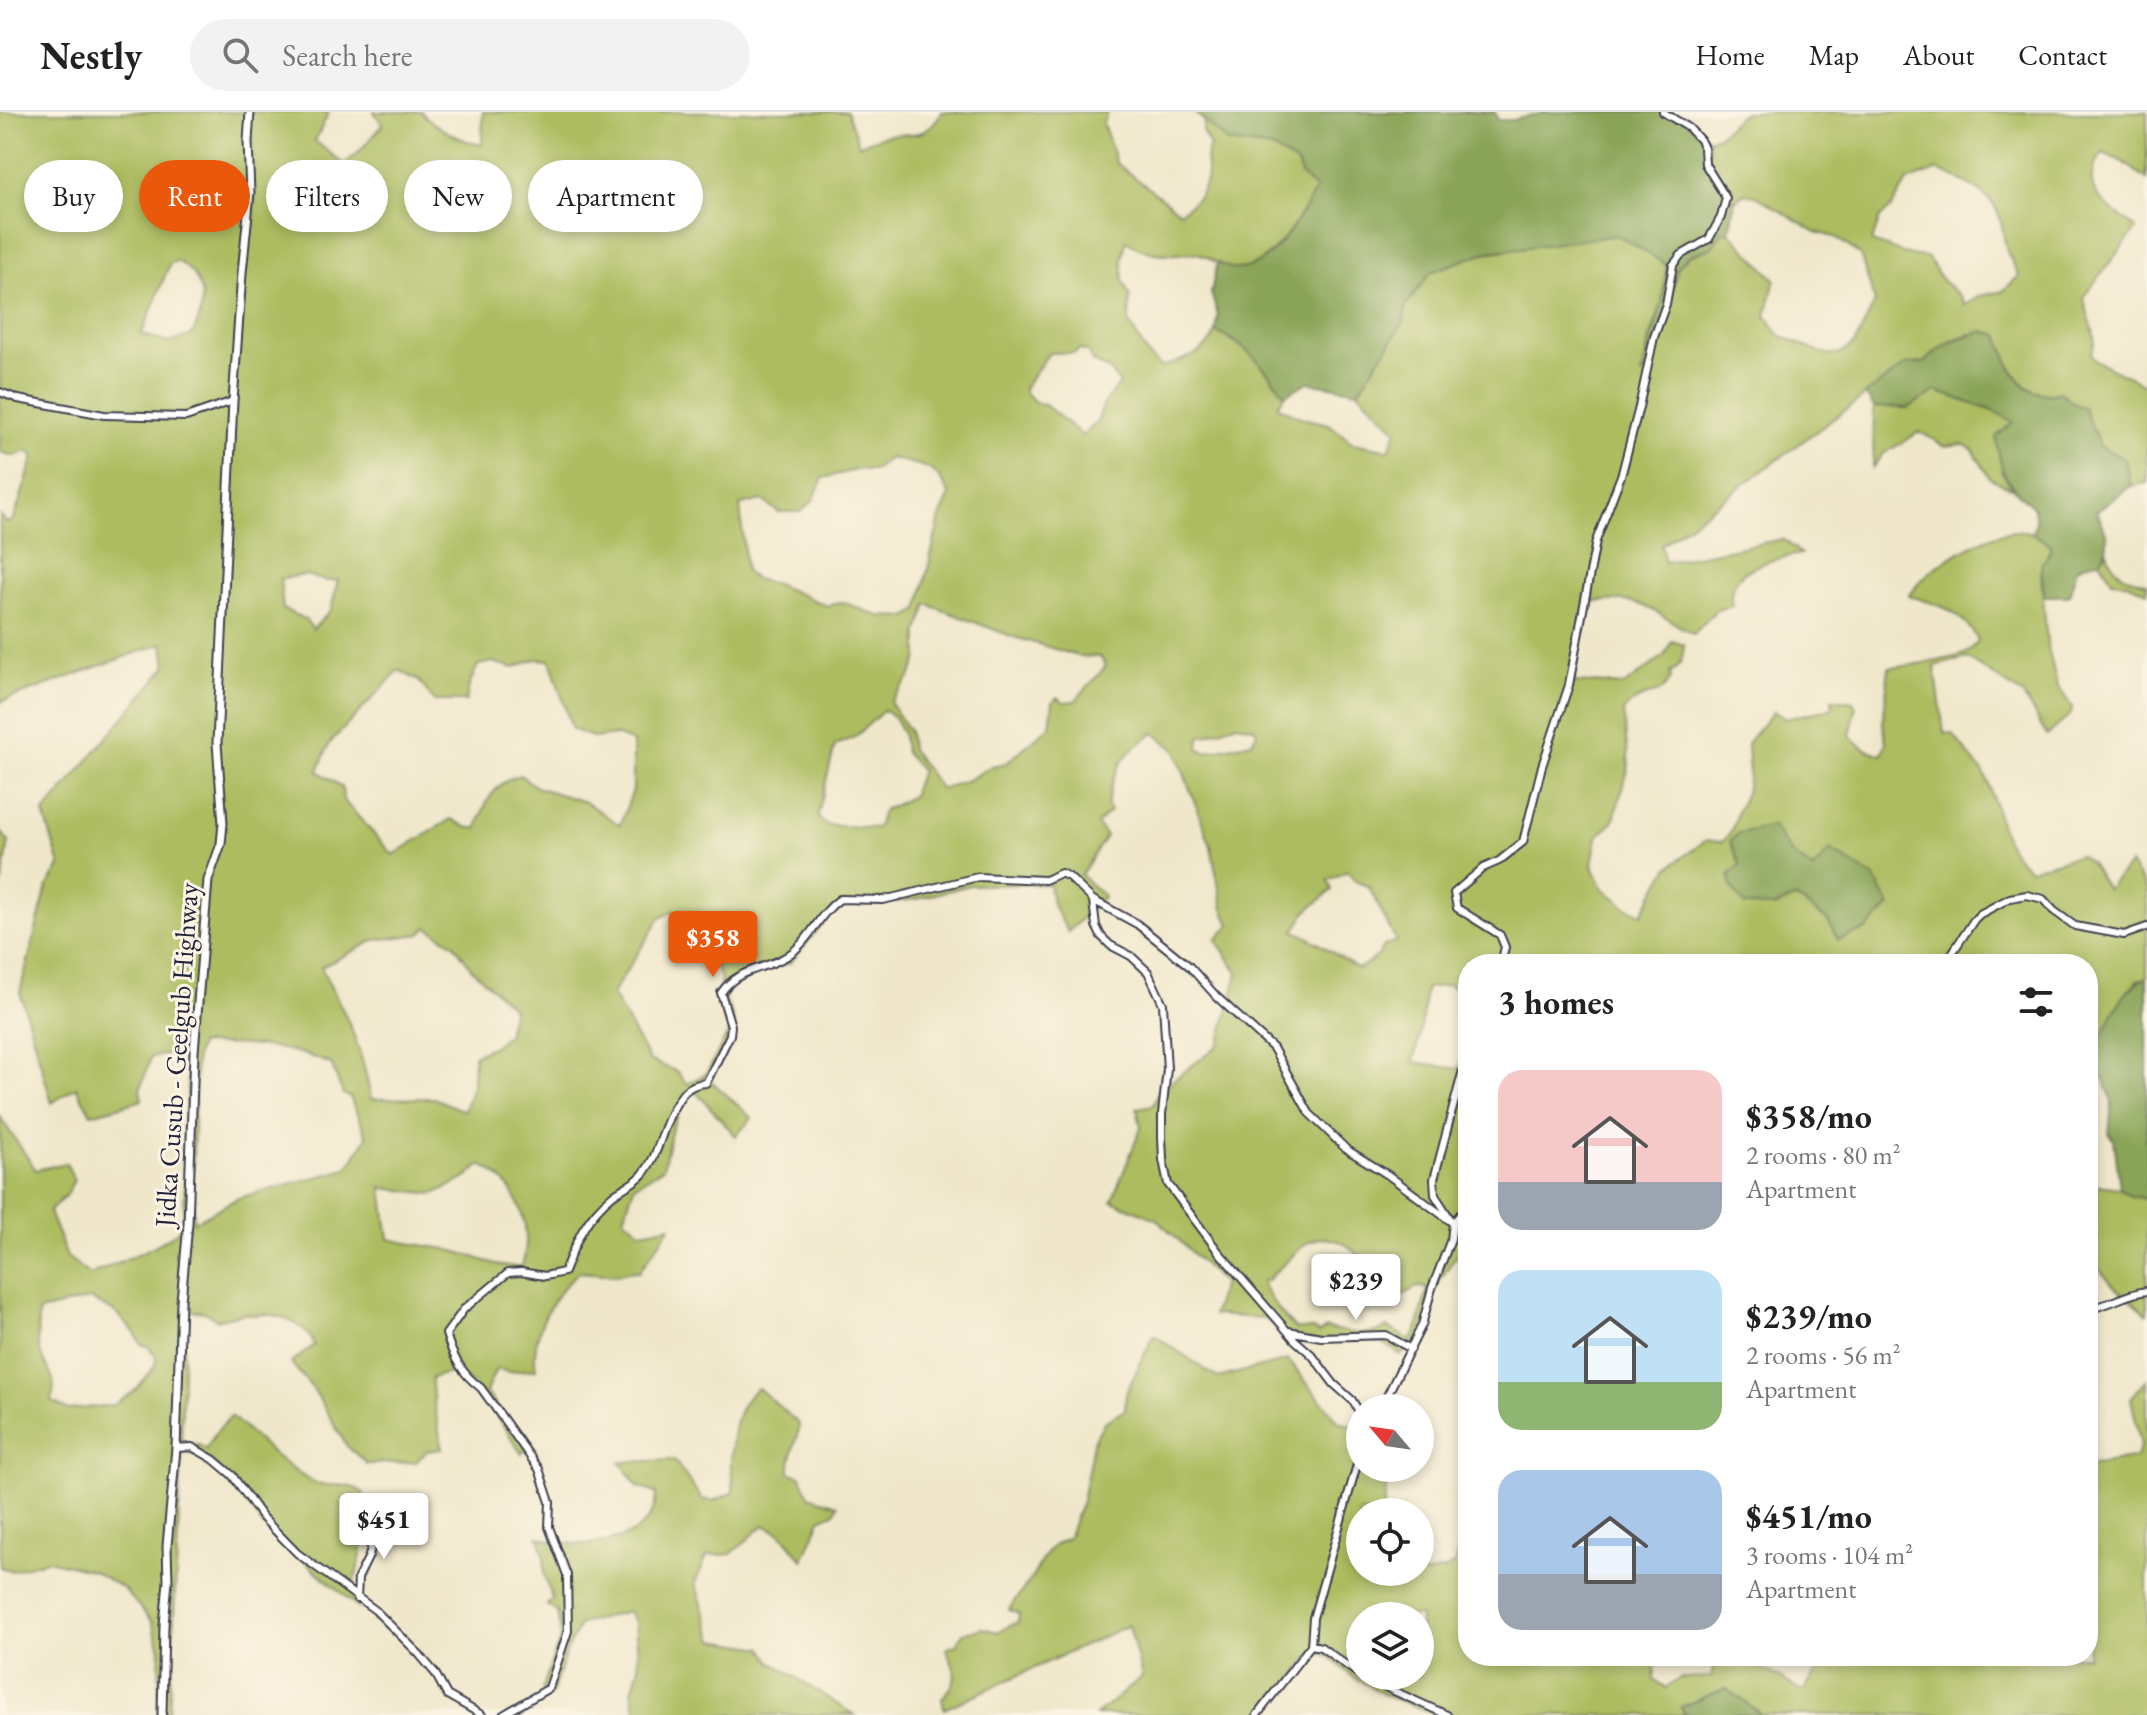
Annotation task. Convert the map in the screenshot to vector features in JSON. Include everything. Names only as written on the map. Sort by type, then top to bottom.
[{"type":"street","name":"Jidka Cusub - Geelgub Highway","points":[[162,1715],[167,1546],[176,1448],[194,1052],[208,880],[221,844],[223,823],[217,743],[233,401],[250,193],[250,112]]},
{"type":"street","points":[[1503,954],[1505,947],[1500,935],[1457,908],[1454,893],[1483,868],[1499,861],[1523,842],[1542,766],[1569,685],[1596,541],[1622,473],[1654,337],[1666,304],[1673,265],[1681,255],[1709,239],[1721,217],[1726,198],[1705,164],[1700,140],[1689,128],[1663,112]]},
{"type":"street","points":[[0,392],[18,399],[104,415],[186,417],[233,401]]},
{"type":"street","points":[[503,1715],[549,1688],[568,1631],[567,1575],[549,1527],[550,1502],[539,1469],[481,1388],[454,1360],[446,1334],[464,1309],[508,1273],[545,1276],[564,1272],[589,1217],[614,1194],[642,1176],[656,1154],[663,1130],[682,1091],[697,1083],[706,1083],[730,1035],[731,1026],[721,993],[726,986],[754,967],[787,956],[840,899],[883,900],[924,892],[969,878],[1045,880],[1061,873],[1069,877],[1093,900],[1137,924],[1183,961],[1273,1048],[1309,1113],[1346,1149],[1458,1225]]},
{"type":"street","points":[[1952,954],[1980,914],[2010,898],[2027,895],[2043,899],[2075,926],[2124,935],[2147,927]]},
{"type":"street","points":[[1093,900],[1096,926],[1101,936],[1148,972],[1163,1004],[1167,1069],[1162,1137],[1168,1184],[1218,1251],[1346,1395]]},
{"type":"street","points":[[1453,1223],[1435,1195],[1434,1179],[1458,1089]]},
{"type":"street","points":[[1388,1394],[1411,1349],[1449,1247],[1453,1223],[1458,1217]]},
{"type":"street","points":[[2098,1307],[2127,1295],[2147,1291]]},
{"type":"street","points":[[1288,1331],[1321,1337],[1386,1335],[1411,1349]]},
{"type":"street","points":[[176,1448],[192,1447],[232,1475],[262,1517],[297,1553],[375,1610],[419,1654],[435,1673],[447,1695],[482,1715]]},
{"type":"street","points":[[1257,1715],[1311,1645],[1313,1618],[1352,1482]]},
{"type":"street","points":[[357,1599],[358,1578],[369,1556],[378,1517]]},
{"type":"street","points":[[1311,1645],[1321,1647],[1346,1665]]},
{"type":"street","points":[[1392,1690],[1447,1715]]},
{"type":"green space","points":[[0,112],[329,112],[315,141],[339,160],[266,160],[266,232],[388,232],[388,160],[349,160],[383,125],[374,112],[421,112],[449,133],[482,145],[483,112],[847,112],[859,145],[884,136],[922,132],[942,112],[1107,112],[1103,123],[1116,163],[1180,212],[1195,200],[1205,184],[1206,156],[1210,146],[1203,133],[1204,121],[1228,142],[1272,148],[1297,164],[1302,177],[1316,189],[1284,239],[1273,251],[1249,267],[1231,268],[1197,253],[1150,252],[1126,241],[1122,259],[1123,281],[1130,296],[1129,323],[1148,355],[1162,367],[1200,351],[1216,332],[1227,337],[1255,358],[1285,395],[1277,406],[1302,418],[1329,424],[1353,443],[1389,450],[1397,430],[1358,391],[1404,322],[1406,306],[1430,272],[1483,253],[1617,235],[1667,265],[1662,303],[1642,375],[1649,368],[1660,338],[1678,266],[1690,255],[1711,248],[1723,232],[1729,232],[1775,279],[1766,315],[1779,335],[1820,353],[1839,355],[1855,344],[1875,302],[1860,255],[1837,238],[1816,232],[1758,197],[1745,193],[1735,201],[1708,158],[1709,139],[1718,136],[1744,112],[2147,112],[2147,179],[2123,162],[2103,153],[2095,167],[2093,189],[2136,229],[2084,296],[2094,339],[2091,354],[2095,360],[2147,386],[2147,483],[2131,486],[2125,460],[2100,446],[2083,407],[2060,392],[2036,392],[2019,378],[2012,369],[1999,335],[1978,333],[1958,338],[1939,348],[1924,363],[1907,365],[1661,545],[1665,562],[1783,539],[1801,554],[1764,563],[1742,574],[1731,593],[1732,606],[1716,610],[1694,634],[1636,603],[1618,600],[1589,602],[1573,682],[1625,685],[1664,656],[1672,641],[1684,645],[1681,661],[1670,673],[1671,678],[1664,688],[1639,698],[1623,710],[1629,766],[1613,822],[1597,837],[1592,864],[1602,887],[1626,907],[1642,914],[1668,868],[1706,840],[1722,842],[1732,830],[1746,793],[1749,775],[1747,743],[1774,711],[1785,719],[1829,709],[1833,705],[1832,699],[1853,702],[1856,708],[1850,736],[1865,749],[1882,755],[1886,743],[1883,723],[1889,668],[1965,654],[1978,640],[1957,615],[1909,596],[1930,572],[1977,543],[2005,533],[2018,531],[2034,534],[2051,545],[2041,573],[2047,643],[2057,685],[2072,707],[2071,714],[2047,736],[2023,695],[1967,658],[1935,666],[1944,733],[1953,734],[1983,771],[2004,835],[2018,858],[2030,869],[2080,855],[2090,863],[2107,889],[2130,864],[2147,890],[2147,978],[2137,980],[2098,1052],[2098,954],[1458,954],[1458,989],[1447,985],[1426,988],[1414,1062],[1458,1069],[1458,1253],[1439,1282],[1422,1332],[1401,1355],[1382,1343],[1367,1340],[1313,1341],[1285,1336],[1265,1318],[1213,1315],[1223,1283],[1157,1219],[1112,1201],[1141,1128],[1137,1108],[1153,1105],[1159,1091],[1219,1045],[1238,973],[1216,940],[1230,925],[1223,909],[1211,846],[1175,749],[1154,733],[1126,755],[1116,772],[1107,806],[1110,811],[1097,824],[1106,836],[1081,875],[1104,896],[1068,932],[1052,904],[1049,884],[970,885],[917,899],[863,906],[847,902],[836,908],[790,963],[745,975],[730,989],[725,999],[731,1011],[734,1032],[710,1080],[752,1118],[736,1136],[696,1092],[687,1092],[672,1128],[663,1168],[634,1186],[624,1218],[642,1232],[671,1226],[639,1272],[617,1275],[579,1272],[569,1281],[552,1303],[540,1328],[536,1369],[495,1371],[486,1392],[527,1445],[522,1454],[478,1391],[463,1377],[448,1374],[432,1378],[442,1449],[427,1451],[416,1462],[367,1464],[347,1446],[314,1390],[291,1363],[314,1345],[307,1333],[287,1320],[272,1315],[245,1313],[217,1320],[202,1312],[185,1312],[181,1443],[206,1449],[231,1416],[304,1477],[320,1485],[349,1486],[363,1492],[366,1516],[359,1532],[362,1551],[353,1588],[358,1607],[262,1525],[243,1496],[213,1462],[182,1450],[169,1715],[158,1715],[160,1649],[152,1622],[124,1589],[93,1571],[48,1560],[11,1571],[0,1567],[0,1117],[36,1170],[66,1163],[74,1180],[66,1195],[49,1212],[67,1257],[90,1275],[151,1248],[184,1226],[188,1052],[151,1057],[140,1090],[142,1100],[91,1114],[76,1087],[52,1103],[20,992],[47,887],[60,866],[44,813],[166,667],[163,643],[0,702],[0,515],[7,523],[14,519],[34,456],[28,451],[14,456],[0,452]],"holes":[[[1937,170],[1983,194],[1996,209],[2008,254],[2019,276],[2003,291],[1980,296],[1965,305],[1960,296],[1941,279],[1927,257],[1906,254],[1872,242],[1880,217],[1891,209],[1907,181]],[[177,261],[194,276],[202,304],[192,335],[168,343],[142,334],[170,263]],[[1079,349],[1087,352],[1120,384],[1105,401],[1097,422],[1083,436],[1045,405],[1038,404],[1026,394],[1024,388],[1049,353],[1075,353]],[[890,458],[919,465],[933,471],[950,495],[940,517],[918,611],[906,617],[878,616],[843,602],[827,606],[776,584],[754,579],[746,572],[740,505],[762,500],[778,512],[800,512],[812,502],[823,478],[859,469],[874,470]],[[305,575],[326,581],[338,580],[331,610],[313,629],[305,619],[283,609],[280,579]],[[927,604],[1011,636],[1078,656],[1100,657],[1106,666],[1075,701],[1064,702],[1057,697],[1053,702],[1050,726],[1006,763],[992,766],[968,780],[941,789],[911,749],[909,731],[890,702],[910,677],[918,659],[918,632]],[[536,659],[550,660],[572,729],[595,738],[615,735],[633,742],[633,790],[620,825],[585,802],[536,787],[520,775],[503,783],[491,796],[477,829],[451,819],[393,855],[343,800],[342,787],[318,771],[329,744],[399,670],[419,681],[434,701],[466,701],[478,665],[493,662],[513,668]],[[884,710],[895,719],[903,734],[905,753],[921,770],[912,796],[884,809],[877,828],[827,825],[819,819],[835,745],[855,737]],[[1237,724],[1254,727],[1257,733],[1252,742],[1205,752],[1199,748],[1200,737]],[[1772,826],[1793,855],[1813,869],[1828,921],[1796,898],[1774,907],[1740,865]],[[1348,871],[1355,881],[1369,887],[1396,941],[1382,947],[1379,955],[1358,969],[1294,931],[1307,911],[1332,890],[1328,880]],[[673,911],[686,929],[707,946],[721,979],[717,1000],[729,1032],[706,1074],[686,1084],[678,1072],[649,1060],[612,994],[660,918]],[[427,927],[454,944],[472,969],[513,1008],[507,1035],[492,1047],[474,1055],[473,1083],[464,1111],[434,1098],[371,1099],[355,1038],[321,967],[375,940],[421,934]],[[200,1044],[235,1044],[298,1052],[331,1064],[343,1094],[350,1097],[367,1137],[347,1169],[238,1198],[194,1222],[192,1188],[196,1056]],[[481,1165],[494,1173],[513,1194],[520,1208],[526,1237],[522,1266],[503,1265],[446,1249],[389,1239],[382,1188],[434,1194],[465,1179]],[[1319,1238],[1342,1242],[1385,1281],[1393,1280],[1401,1296],[1417,1287],[1428,1288],[1416,1332],[1410,1340],[1387,1327],[1373,1333],[1326,1328],[1319,1333],[1312,1329],[1295,1329],[1265,1288],[1262,1281],[1266,1281],[1306,1243]],[[90,1299],[115,1312],[141,1344],[149,1347],[156,1357],[155,1366],[133,1392],[114,1405],[68,1410],[52,1401],[53,1381],[38,1340],[39,1311]]]},
{"type":"green space","points":[[1194,112],[1495,112],[1498,120],[1513,120],[1546,112],[1670,112],[1709,139],[1708,158],[1735,201],[1729,232],[1723,232],[1711,248],[1690,255],[1678,266],[1660,338],[1649,368],[1641,376],[1662,303],[1667,265],[1617,235],[1483,253],[1431,272],[1406,306],[1404,322],[1358,391],[1308,382],[1285,395],[1247,351],[1216,332],[1218,316],[1211,293],[1217,263],[1236,269],[1261,261],[1284,240],[1316,189],[1302,177],[1297,164],[1272,148],[1228,142]]},
{"type":"green space","points":[[1983,331],[1999,335],[2012,369],[2027,387],[2047,394],[2060,392],[2083,407],[2100,446],[2125,460],[2131,486],[2096,511],[2107,536],[2104,554],[2100,561],[2077,568],[2069,596],[2044,596],[2041,564],[2049,554],[2051,545],[2032,533],[2036,522],[2034,508],[2011,484],[2000,461],[1996,437],[2013,422],[1996,412],[1936,391],[1908,408],[1874,407],[1865,394],[1907,364],[1924,363],[1944,346]]},
{"type":"green space","points":[[1936,391],[1996,412],[2014,422],[2001,471],[2013,489],[1990,478],[1973,450],[1963,444],[1944,446],[1920,432],[1883,454],[1873,467],[1874,407],[1908,408]]},
{"type":"green space","points":[[2107,551],[2117,570],[2147,584],[2147,592],[2112,580],[2100,561]]},
{"type":"green space","points":[[1772,826],[1793,855],[1813,869],[1830,850],[1874,877],[1890,906],[1866,930],[1838,940],[1828,921],[1796,898],[1774,907],[1745,906],[1731,886],[1729,875],[1740,865],[1730,841],[1739,833]]},
{"type":"green space","points":[[0,830],[9,842],[0,895]]},
{"type":"green space","points":[[2147,978],[2147,1199],[2131,1196],[2120,1188],[2114,1140],[2109,1133],[2112,1102],[2104,1078],[2098,1074],[2098,1048],[2105,1031],[2119,1003],[2137,983]]},
{"type":"green space","points":[[2098,1185],[2120,1188],[2131,1196],[2147,1199],[2147,1314],[2098,1268]]},
{"type":"green space","points":[[1154,1335],[1218,1378],[1288,1360],[1339,1422],[1346,1424],[1346,1482],[1387,1482],[1385,1498],[1346,1498],[1346,1586],[1434,1586],[1434,1572],[1445,1570],[1456,1562],[1458,1550],[1458,1666],[1655,1666],[1654,1679],[1666,1688],[1680,1678],[1711,1677],[1714,1666],[1759,1666],[1803,1691],[1818,1670],[1830,1666],[2098,1666],[2098,1464],[2136,1457],[2141,1445],[2131,1398],[2147,1379],[2147,1715],[1762,1715],[1755,1708],[1681,1708],[1685,1715],[1437,1715],[1376,1690],[1434,1690],[1434,1602],[1346,1602],[1346,1671],[1332,1658],[1315,1650],[1292,1680],[1275,1695],[1263,1715],[1096,1715],[1142,1677],[1129,1625],[944,1709],[942,1698],[952,1686],[955,1675],[946,1649],[956,1645],[963,1633],[983,1628],[998,1632],[1018,1622],[1019,1614],[1009,1610],[1049,1550],[1068,1538],[1082,1501],[1093,1443],[1104,1422],[1125,1410],[1126,1393]]},
{"type":"green space","points":[[758,1388],[799,1424],[790,1473],[801,1476],[809,1496],[838,1505],[834,1513],[820,1519],[803,1560],[781,1533],[764,1525],[731,1554],[707,1556],[695,1583],[714,1640],[763,1648],[771,1661],[854,1715],[637,1715],[632,1691],[639,1667],[635,1622],[628,1611],[580,1624],[566,1652],[552,1694],[542,1689],[561,1636],[557,1612],[547,1605],[552,1599],[544,1575],[544,1555],[539,1537],[573,1544],[593,1543],[629,1534],[643,1525],[653,1511],[656,1493],[638,1487],[620,1462],[674,1460],[702,1499],[712,1501],[733,1493],[731,1462],[736,1421],[744,1403]]},
{"type":"green space","points":[[1726,1688],[1762,1715],[1685,1715],[1681,1707]]}]
